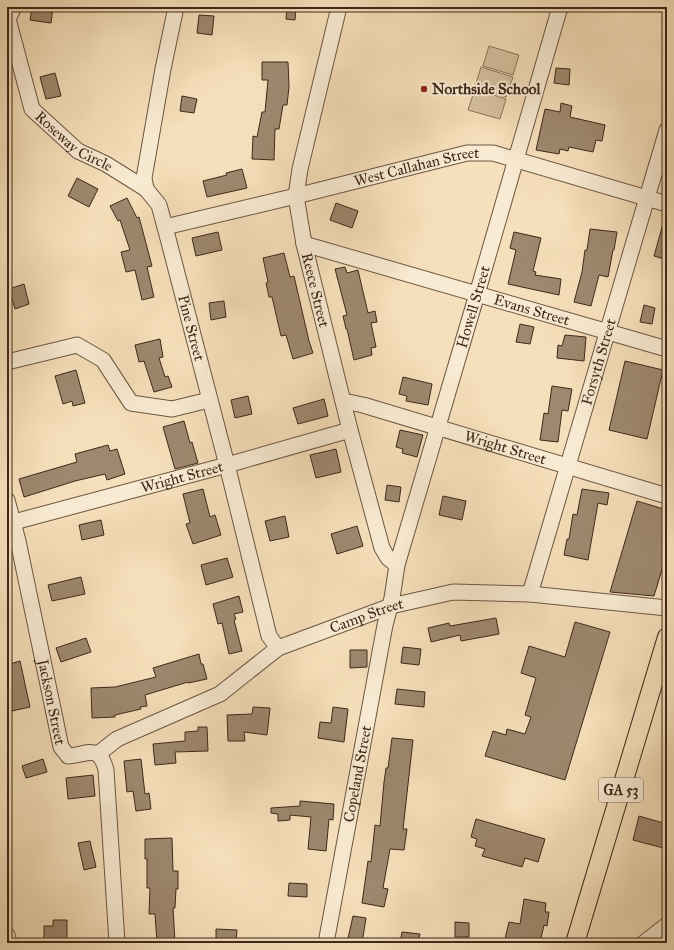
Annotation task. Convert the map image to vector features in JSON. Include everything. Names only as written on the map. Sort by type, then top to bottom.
[{"type":"main road","name":"GA 53","points":[[575,943],[667,637]]},
{"type":"street","name":"Roseway Circle","points":[[14,7],[8,19],[32,109],[78,151],[106,164],[146,188]]},
{"type":"street","points":[[146,188],[144,178],[145,165],[176,7]]},
{"type":"street","name":"Reece Street","points":[[339,7],[300,169],[296,196],[304,244],[350,430],[382,548],[388,558],[396,565]]},
{"type":"street","name":"Howell Street","points":[[390,606],[396,565],[477,294],[560,7]]},
{"type":"street","name":"Forsyth Street","points":[[530,594],[667,130]]},
{"type":"street","name":"West Callahan Street","points":[[165,227],[467,153],[493,152],[667,204]]},
{"type":"street","name":"Pine Street","points":[[146,188],[159,205],[227,465],[268,636],[278,648]]},
{"type":"street","name":"Evans Street","points":[[304,244],[667,349]]},
{"type":"street","points":[[7,362],[77,345],[104,360],[131,403],[172,409],[209,400]]},
{"type":"street","name":"Wright Street","points":[[344,401],[363,405],[667,496]]},
{"type":"street","name":"Wright Street","points":[[14,522],[227,465],[350,430]]},
{"type":"street","name":"Jackson Street","points":[[7,500],[8,509],[14,522],[61,747],[68,756],[74,756],[87,752],[98,754]]},
{"type":"street","name":"Camp Street","points":[[98,754],[117,738],[220,694],[278,648],[390,606],[453,592],[530,594],[667,608]]},
{"type":"street","name":"Copeland Street","points":[[326,943],[385,625],[390,606]]},
{"type":"street","points":[[98,754],[104,761],[106,770],[116,943]]},
{"type":"street","points":[[644,943],[667,925]]},
{"type":"street","points":[[7,935],[9,943]]},
{"type":"shaded area","points":[[489,46],[519,55],[513,75],[483,66]]},
{"type":"shaded area","points":[[481,67],[513,77],[506,97],[475,87]]},
{"type":"shaded area","points":[[475,89],[506,99],[500,119],[468,110]]},
{"type":"building","points":[[32,7],[53,7],[51,23],[30,20]]},
{"type":"building","points":[[287,7],[296,7],[295,20],[286,19]]},
{"type":"building","points":[[199,15],[214,16],[212,35],[197,33]]},
{"type":"building","points":[[262,62],[288,62],[289,87],[287,105],[283,105],[279,129],[275,129],[274,160],[252,159],[253,136],[257,137],[262,112],[265,112],[268,80],[262,80]]},
{"type":"building","points":[[556,68],[570,69],[569,85],[554,83]]},
{"type":"building","points":[[55,73],[61,96],[46,99],[40,77]]},
{"type":"building","points":[[182,96],[197,99],[194,113],[180,111]]},
{"type":"building","points":[[561,103],[572,106],[570,117],[605,125],[602,141],[596,140],[593,152],[569,147],[568,151],[560,149],[559,154],[536,150],[545,109],[560,112]]},
{"type":"building","points":[[242,169],[247,188],[207,197],[203,181],[227,175],[226,173]]},
{"type":"building","points":[[77,178],[98,189],[89,207],[68,196]]},
{"type":"building","points":[[127,198],[137,218],[139,217],[152,266],[147,267],[154,297],[142,300],[135,270],[126,272],[121,252],[130,250],[120,220],[118,221],[110,206]]},
{"type":"building","points":[[336,203],[358,211],[352,228],[330,220]]},
{"type":"building","points":[[664,220],[667,220],[667,260],[654,256]]},
{"type":"building","points":[[590,229],[617,232],[608,277],[599,275],[591,306],[574,302],[582,272],[585,250],[587,250]]},
{"type":"building","points":[[218,232],[222,250],[196,256],[192,238]]},
{"type":"building","points":[[514,232],[541,238],[533,271],[536,272],[535,275],[561,279],[559,295],[508,284],[516,250],[510,248]]},
{"type":"building","points":[[284,253],[290,277],[294,276],[313,353],[293,359],[286,335],[281,336],[272,297],[269,297],[266,283],[268,282],[263,258]]},
{"type":"building","points":[[345,267],[347,273],[358,270],[368,313],[375,311],[377,322],[371,323],[376,347],[371,348],[372,355],[354,360],[343,316],[347,315],[335,269]]},
{"type":"building","points":[[24,284],[29,304],[15,309],[9,289]]},
{"type":"building","points":[[224,301],[226,317],[211,320],[209,303]]},
{"type":"building","points":[[644,305],[655,308],[652,324],[640,322]]},
{"type":"building","points":[[520,324],[534,327],[530,344],[516,342]]},
{"type":"building","points":[[565,335],[586,337],[584,361],[557,358],[558,345],[562,346]]},
{"type":"building","points":[[160,339],[163,357],[159,358],[165,377],[168,376],[172,387],[154,392],[144,361],[139,362],[135,345]]},
{"type":"building","points":[[625,361],[663,370],[647,439],[609,430]]},
{"type":"building","points":[[76,370],[85,403],[73,406],[72,401],[63,404],[55,376]]},
{"type":"building","points":[[403,377],[432,384],[428,405],[406,401],[407,396],[399,394]]},
{"type":"building","points":[[552,386],[572,389],[568,411],[562,410],[558,442],[540,440],[544,413],[548,414]]},
{"type":"building","points":[[248,396],[252,414],[235,418],[231,400]]},
{"type":"building","points":[[324,399],[328,416],[298,424],[293,408]]},
{"type":"building","points":[[184,421],[190,443],[192,442],[198,463],[175,469],[163,427]]},
{"type":"building","points":[[400,430],[423,435],[417,457],[402,453],[403,449],[396,447]]},
{"type":"building","points":[[108,445],[110,451],[117,449],[125,474],[107,480],[105,474],[75,481],[24,497],[19,479],[77,462],[75,454]]},
{"type":"building","points":[[336,449],[341,472],[316,478],[310,455]]},
{"type":"building","points":[[387,485],[401,487],[399,502],[385,500]]},
{"type":"building","points":[[203,489],[210,517],[215,515],[221,535],[193,544],[186,524],[190,523],[183,494]]},
{"type":"building","points":[[582,489],[609,493],[607,505],[598,503],[588,560],[564,555],[567,539],[569,539],[573,514],[577,515]]},
{"type":"building","points":[[443,496],[466,501],[462,520],[439,515]]},
{"type":"building","points":[[637,501],[667,510],[667,553],[654,596],[610,592]]},
{"type":"building","points":[[285,516],[289,537],[270,541],[265,521]]},
{"type":"building","points":[[101,520],[104,535],[82,540],[79,525]]},
{"type":"building","points":[[357,526],[363,546],[337,554],[331,534]]},
{"type":"building","points":[[227,558],[233,577],[206,585],[201,565]]},
{"type":"building","points":[[81,577],[85,594],[52,601],[48,585]]},
{"type":"building","points":[[239,596],[243,612],[234,614],[236,619],[234,620],[242,651],[229,654],[222,623],[218,624],[213,604]]},
{"type":"building","points":[[496,618],[499,634],[461,641],[460,635],[431,642],[428,628],[449,623],[450,626]]},
{"type":"building","points":[[575,622],[610,632],[565,780],[485,756],[493,731],[506,735],[507,729],[525,734],[531,717],[525,715],[536,678],[521,673],[529,646],[565,657]]},
{"type":"building","points":[[86,638],[91,652],[61,662],[56,648]]},
{"type":"building","points":[[403,647],[421,649],[419,665],[401,663]]},
{"type":"building","points":[[350,650],[367,650],[367,667],[350,668]]},
{"type":"building","points":[[199,654],[207,679],[188,682],[145,695],[147,706],[140,707],[141,709],[115,715],[115,717],[92,718],[91,688],[115,687],[156,677],[153,668]]},
{"type":"building","points":[[20,661],[30,707],[12,711],[7,686],[7,665]]},
{"type":"building","points":[[397,689],[425,692],[424,707],[395,704]]},
{"type":"building","points":[[253,707],[270,708],[267,735],[244,732],[245,741],[228,741],[227,715],[252,714]]},
{"type":"building","points":[[333,707],[348,709],[344,742],[318,738],[320,722],[331,723]]},
{"type":"building","points":[[198,727],[207,727],[208,751],[175,752],[176,763],[155,765],[153,744],[185,741],[185,732],[198,731]]},
{"type":"building","points":[[392,738],[413,740],[403,829],[407,829],[404,850],[390,849],[383,888],[388,889],[384,907],[362,903],[368,861],[371,862],[375,825],[380,826],[384,782],[386,768],[388,768]]},
{"type":"building","points":[[43,759],[47,772],[26,778],[22,766]]},
{"type":"building","points":[[141,759],[145,794],[149,793],[151,809],[136,811],[133,791],[127,792],[124,761]]},
{"type":"building","points":[[93,775],[95,796],[68,799],[66,778]]},
{"type":"building","points":[[300,801],[334,804],[333,820],[329,819],[326,851],[308,849],[311,817],[290,815],[290,820],[278,821],[278,814],[271,813],[271,808],[300,806]]},
{"type":"building","points":[[639,816],[667,824],[667,849],[633,840]]},
{"type":"building","points":[[476,819],[545,839],[538,862],[525,858],[522,867],[482,856],[485,849],[475,846],[477,839],[471,837]]},
{"type":"building","points":[[172,838],[173,871],[178,871],[178,889],[176,889],[175,908],[173,908],[175,943],[157,943],[155,914],[149,914],[150,888],[147,888],[145,839]]},
{"type":"building","points":[[90,841],[96,867],[84,870],[78,843]]},
{"type":"building","points":[[289,883],[307,884],[307,897],[288,896]]},
{"type":"building","points":[[524,899],[546,903],[545,912],[549,912],[547,926],[544,925],[540,943],[504,943],[509,922],[520,924]]},
{"type":"building","points":[[353,916],[366,918],[362,943],[347,943]]},
{"type":"building","points":[[53,920],[67,920],[67,943],[44,943],[44,926],[53,926]]},
{"type":"building","points":[[455,922],[469,923],[469,937],[455,937]]},
{"type":"building","points":[[216,929],[237,930],[236,943],[216,943]]},
{"type":"building","points":[[402,932],[420,934],[418,943],[400,943]]},
{"type":"place","name":"Northside School","points":[[424,89]]}]
